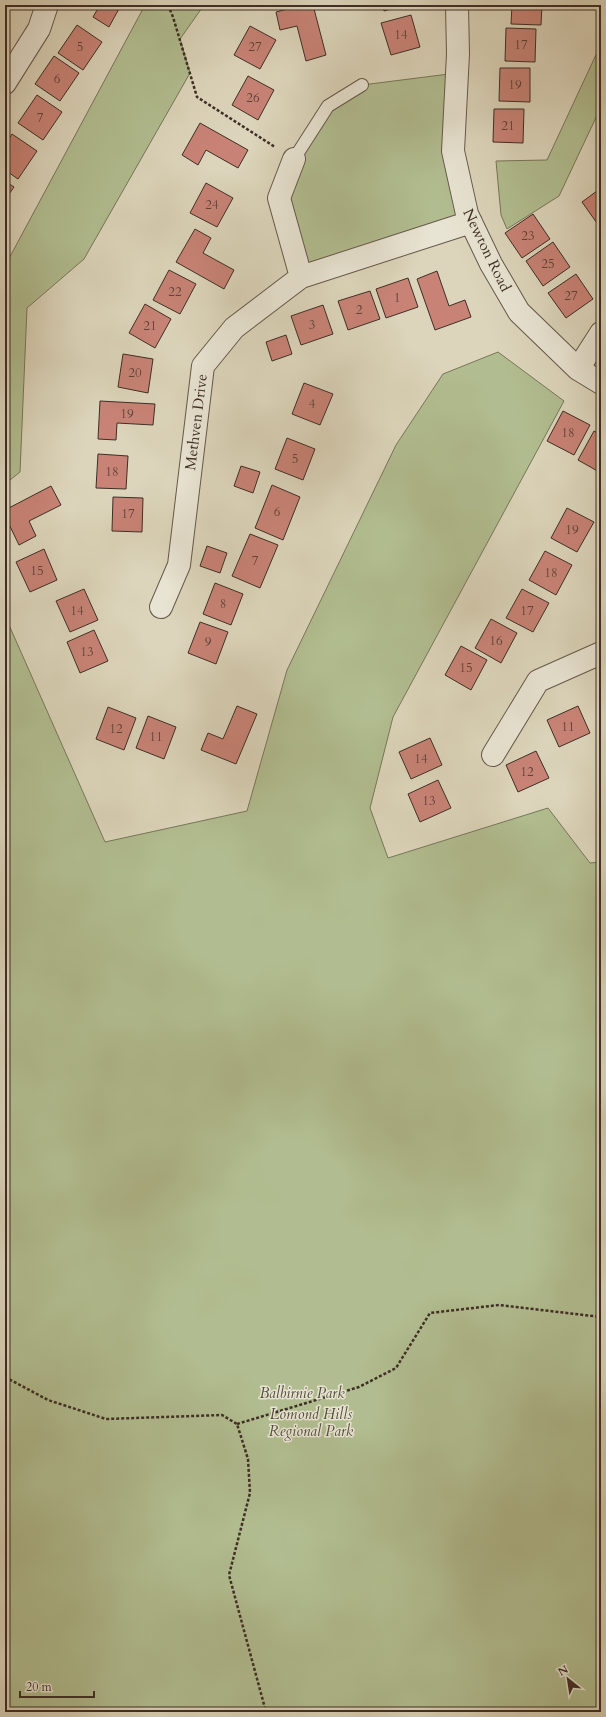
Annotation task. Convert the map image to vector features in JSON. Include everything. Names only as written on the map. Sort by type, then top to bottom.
[{"type":"street","points":[[5,83],[39,29],[47,5]]},
{"type":"street","name":"Newton Road","points":[[457,5],[458,54],[453,151],[470,222],[491,264],[519,312],[578,369],[601,384]]},
{"type":"street","points":[[294,159],[279,198],[301,277]]},
{"type":"street","name":"Methven Drive","points":[[161,607],[179,565],[203,366],[234,328],[301,277],[470,222]]},
{"type":"street","points":[[578,369],[601,333]]},
{"type":"street","points":[[493,755],[538,681],[601,653]]},
{"type":"lane","points":[[294,159],[328,106],[362,85]]},
{"type":"path","points":[[168,5],[197,97],[294,159]]},
{"type":"path","points":[[236,1424],[359,1388],[396,1368],[430,1313],[499,1305],[601,1317]]},
{"type":"path","points":[[5,1377],[48,1400],[106,1419],[222,1415],[236,1424],[248,1459],[250,1493],[229,1575],[266,1712]]},
{"type":"green space","points":[[145,5],[204,5],[180,39],[190,73],[84,259],[27,308],[20,472],[5,484],[5,266]]},
{"type":"green space","points":[[601,44],[601,107],[559,196],[507,229],[501,215],[496,161],[547,160]]},
{"type":"green space","points":[[457,73],[467,214],[301,277],[279,198],[328,106],[362,85]]},
{"type":"green space","name":"Balbirnie Park","points":[[498,352],[564,401],[393,717],[370,808],[388,858],[548,808],[590,863],[601,862],[601,1712],[5,1712],[5,616],[105,842],[247,811],[287,670],[396,445],[443,374]]},
{"type":"building","points":[[5,5],[12,5],[5,14]]},
{"type":"building","points":[[100,5],[121,5],[109,27],[93,17]]},
{"type":"building","points":[[303,5],[313,5],[326,55],[306,61],[297,26],[280,30],[276,12]]},
{"type":"building","points":[[382,5],[404,5],[384,11]]},
{"type":"building","points":[[512,5],[542,5],[541,25],[511,24]]},
{"type":"building","points":[[411,15],[420,47],[391,55],[381,23]]},
{"type":"building","points":[[77,25],[102,42],[83,70],[58,53]]},
{"type":"building","points":[[250,26],[276,40],[260,69],[234,55]]},
{"type":"building","points":[[506,28],[536,29],[535,62],[505,61]]},
{"type":"building","points":[[54,56],[79,73],[60,101],[35,84]]},
{"type":"building","points":[[500,68],[530,68],[530,102],[499,101]]},
{"type":"building","points":[[248,76],[274,90],[258,120],[232,105]]},
{"type":"building","points":[[37,95],[62,112],[43,140],[18,123]]},
{"type":"building","points":[[494,109],[524,109],[523,143],[493,142]]},
{"type":"building","points":[[200,123],[248,150],[238,168],[206,150],[198,165],[182,155]]},
{"type":"building","points":[[12,134],[37,151],[18,179],[5,170],[5,145]]},
{"type":"building","points":[[5,181],[14,187],[5,200]]},
{"type":"building","points":[[206,183],[233,198],[217,227],[190,213]]},
{"type":"building","points":[[601,188],[601,225],[599,226],[582,202]]},
{"type":"building","points":[[533,214],[550,239],[522,258],[505,233]]},
{"type":"building","points":[[195,229],[211,238],[203,253],[234,270],[224,289],[176,262]]},
{"type":"building","points":[[553,242],[570,267],[543,286],[526,261]]},
{"type":"building","points":[[169,270],[196,284],[180,314],[153,300]]},
{"type":"building","points":[[437,271],[449,306],[465,300],[471,317],[435,330],[417,279]]},
{"type":"building","points":[[576,274],[593,299],[566,318],[548,293]]},
{"type":"building","points":[[408,278],[418,307],[386,318],[376,289]]},
{"type":"building","points":[[370,291],[380,319],[348,330],[338,301]]},
{"type":"building","points":[[145,304],[171,319],[155,348],[129,333]]},
{"type":"building","points":[[323,305],[333,334],[301,345],[291,316]]},
{"type":"building","points":[[286,335],[292,354],[272,361],[266,342]]},
{"type":"building","points":[[123,354],[153,359],[148,393],[118,387]]},
{"type":"building","points":[[304,383],[333,394],[320,425],[292,414]]},
{"type":"building","points":[[100,401],[155,404],[153,425],[117,423],[116,440],[98,439]]},
{"type":"building","points":[[563,411],[590,425],[574,455],[547,441]]},
{"type":"building","points":[[594,431],[601,435],[601,473],[578,460]]},
{"type":"building","points":[[287,438],[315,449],[303,480],[275,469]]},
{"type":"building","points":[[98,454],[128,456],[126,489],[96,488]]},
{"type":"building","points":[[241,466],[260,472],[253,493],[234,486]]},
{"type":"building","points":[[272,485],[300,497],[283,540],[255,528]]},
{"type":"building","points":[[51,486],[61,505],[29,521],[36,536],[19,545],[5,516],[5,510]]},
{"type":"building","points":[[113,497],[143,498],[142,532],[112,531]]},
{"type":"building","points":[[567,508],[594,522],[577,552],[551,538]]},
{"type":"building","points":[[250,534],[278,545],[260,588],[232,576]]},
{"type":"building","points":[[207,546],[227,553],[220,573],[200,566]]},
{"type":"building","points":[[44,549],[57,580],[30,592],[16,562]]},
{"type":"building","points":[[545,551],[572,565],[556,595],[529,580]]},
{"type":"building","points":[[215,583],[243,594],[231,625],[203,614]]},
{"type":"building","points":[[84,589],[98,620],[70,632],[56,601]]},
{"type":"building","points":[[522,589],[549,603],[533,632],[506,618]]},
{"type":"building","points":[[491,619],[517,633],[501,663],[475,648]]},
{"type":"building","points":[[200,622],[228,632],[216,664],[188,653]]},
{"type":"building","points":[[94,630],[108,661],[80,673],[67,642]]},
{"type":"building","points":[[461,646],[487,660],[471,690],[445,675]]},
{"type":"building","points":[[237,706],[257,714],[236,764],[201,750],[208,733],[223,739]]},
{"type":"building","points":[[578,706],[590,733],[559,747],[547,720]]},
{"type":"building","points":[[108,707],[136,718],[124,750],[96,739]]},
{"type":"building","points":[[148,716],[176,727],[164,759],[136,748]]},
{"type":"building","points":[[430,738],[442,765],[411,779],[399,752]]},
{"type":"building","points":[[536,751],[549,778],[518,792],[506,765]]},
{"type":"building","points":[[438,780],[451,808],[420,822],[408,794]]},
{"type":"park label","name":"Lomond Hills Regional Park","points":[[311,1422]]}]
